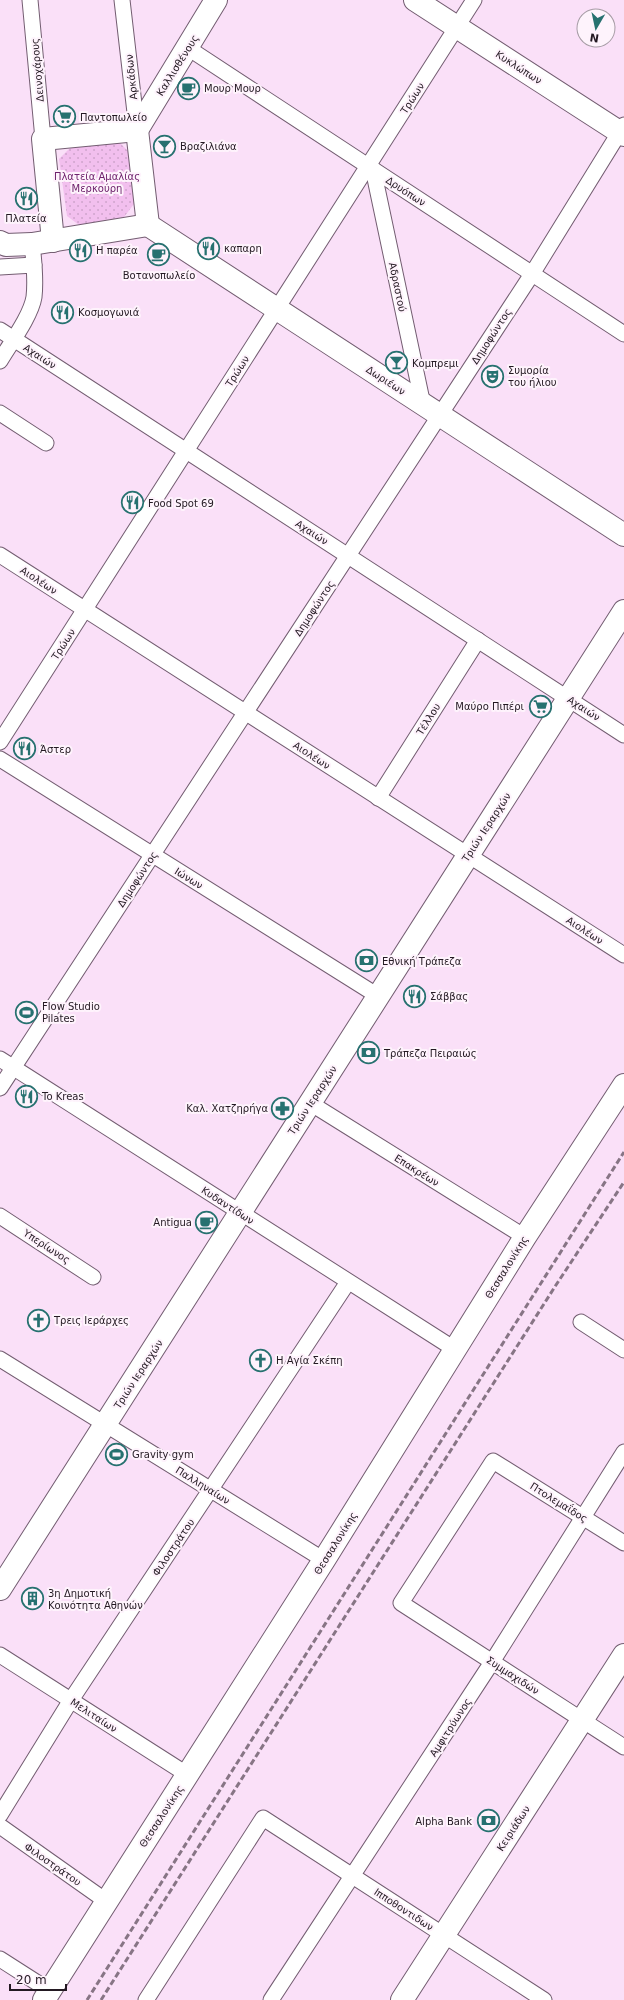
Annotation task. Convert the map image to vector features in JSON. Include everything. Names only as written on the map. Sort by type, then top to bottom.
[{"type":"street","name":"Δεινοχάρους","points":[[30,0],[43,139]]},
{"type":"street","name":"Αρκάδων","points":[[122,0],[148,225]]},
{"type":"street","name":"Καλλισθένους","points":[[137,130],[216,0]]},
{"type":"street","name":"Κυκλώπων","points":[[415,0],[622,130]]},
{"type":"street","name":"Τρώων","points":[[0,742],[276,309],[371,167],[474,0]]},
{"type":"street","name":"Δρυόπων","points":[[188,48],[624,334]]},
{"type":"street","points":[[53,241],[43,139],[137,130]]},
{"type":"street","name":"Δημοφώντος","points":[[0,1088],[348,555],[431,410],[532,274],[622,130]]},
{"type":"street","name":"Αδραστού","points":[[371,167],[431,410]]},
{"type":"street","points":[[0,242],[6,245],[32,244],[148,225]]},
{"type":"street","name":"Δωριέων","points":[[148,225],[624,535]]},
{"type":"street","points":[[0,361],[22,326],[34,298],[34,265],[32,244]]},
{"type":"street","points":[[0,267],[34,265]]},
{"type":"street","name":"Αχαιών","points":[[0,330],[624,734]]},
{"type":"street","points":[[0,413],[46,443]]},
{"type":"street","name":"Αιολέων","points":[[0,555],[624,955]]},
{"type":"street","name":"Τριών Ιεραρχών","points":[[0,1589],[624,611]]},
{"type":"street","name":"Τέλλου","points":[[378,798],[478,640]]},
{"type":"street","name":"Ιώνων","points":[[0,759],[378,996]]},
{"type":"street","name":"Κυδαντίδων","points":[[0,1059],[456,1350]]},
{"type":"street","name":"Θεσσαλονίκης","points":[[47,1996],[324,1560],[525,1237],[624,1085]]},
{"type":"street","name":"Επακρέων","points":[[310,1103],[525,1237]]},
{"type":"street","name":"Υπερίωνος","points":[[0,1216],[93,1277]]},
{"type":"street","name":"Φιλοστράτου","points":[[0,1815],[71,1700],[348,1282]]},
{"type":"street","points":[[581,1322],[624,1350]]},
{"type":"street","name":"Παλληναίων","points":[[0,1359],[324,1560]]},
{"type":"street","name":"Αμφιτρύωνος","points":[[271,2000],[492,1662],[624,1452]]},
{"type":"street","name":"Πτολεμαΐδος","points":[[401,1603],[493,1461],[624,1543]]},
{"type":"street","name":"Συμμαχιδών","points":[[401,1603],[624,1746]]},
{"type":"street","name":"Μελιταίων","points":[[0,1655],[188,1775]]},
{"type":"street","name":"Κειριάδων","points":[[402,2000],[624,1655]]},
{"type":"street","name":"Ιπποθοντιδων","points":[[146,2000],[263,1818],[544,2000]]},
{"type":"street","name":"Φιλοστράτου","points":[[0,1826],[106,1901]]},
{"type":"street","points":[[0,1959],[47,1996]]},
{"type":"green space","name":"Πλατεία Αμαλίας Μερκούρη","points":[[118,141],[131,154],[134,204],[124,217],[79,225],[67,216],[59,159],[72,146]]},
{"type":"railway","points":[[87,2000],[624,1152]]},
{"type":"railway","points":[[101,2000],[556,1285],[624,1182]]},
{"type":"place","name":"Μουρ Μουρ","points":[[189,88]]},
{"type":"place","name":"Παντοπωλείο","points":[[64,117]]},
{"type":"place","name":"Βραζιλιάνα","points":[[164,146]]},
{"type":"place","name":"Πλατεία","points":[[26,198]]},
{"type":"place","name":"καπαρη","points":[[209,248]]},
{"type":"place","name":"Η παρέα","points":[[80,250]]},
{"type":"place","name":"Βοτανοπωλείο","points":[[159,255]]},
{"type":"place","name":"Κοσμογωνιά","points":[[62,312]]},
{"type":"place","name":"Κομπρεμι","points":[[397,363]]},
{"type":"place","name":"Συμορία του ήλιου","points":[[493,376]]},
{"type":"place","name":"Food Spot 69","points":[[133,503]]},
{"type":"place","name":"Μαύρο Πιπέρι","points":[[540,706]]},
{"type":"place","name":"Άστερ","points":[[24,749]]},
{"type":"place","name":"Εθνική Τράπεζα","points":[[367,961]]},
{"type":"place","name":"Σάββας","points":[[414,996]]},
{"type":"place","name":"Flow Studio Pilates","points":[[27,1012]]},
{"type":"place","name":"Τράπεζα Πειραιώς","points":[[369,1053]]},
{"type":"place","name":"To Kreas","points":[[27,1096]]},
{"type":"place","name":"Καλ. Χατζηρήγα","points":[[283,1108]]},
{"type":"place","name":"Antigua","points":[[207,1222]]},
{"type":"place","name":"Τρεις Ιεράρχες","points":[[39,1320]]},
{"type":"place","name":"Η Αγία Σκέπη","points":[[261,1360]]},
{"type":"place","name":"Gravity gym","points":[[116,1454]]},
{"type":"place","name":"3η Δημοτική Κοινότητα Αθηνών","points":[[33,1599]]},
{"type":"place","name":"Alpha Bank","points":[[488,1821]]}]
